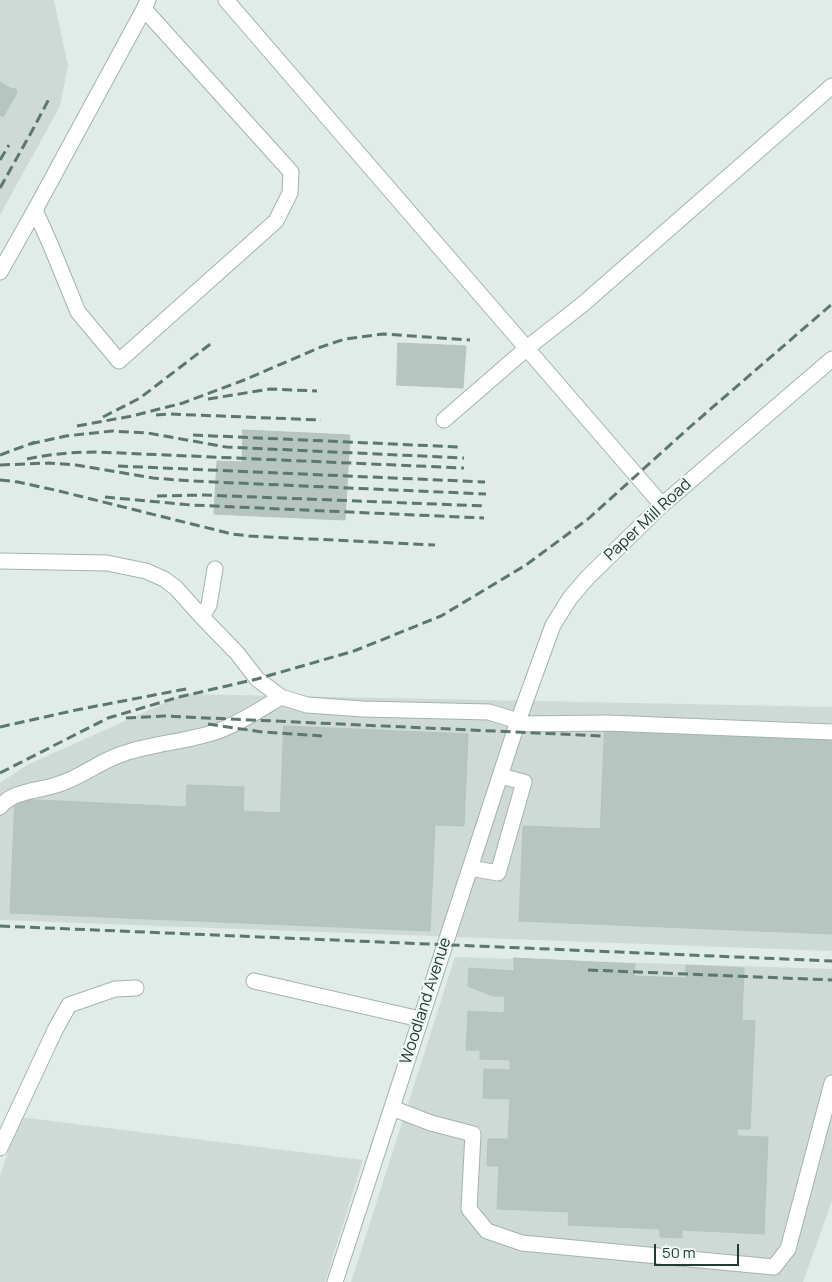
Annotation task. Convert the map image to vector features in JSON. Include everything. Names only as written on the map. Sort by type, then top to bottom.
[{"type":"street","points":[[226,0],[662,505]]},
{"type":"street","points":[[0,272],[146,4],[291,172],[290,193],[276,221],[119,361],[78,312],[52,246],[35,210]]},
{"type":"street","points":[[444,420],[527,348],[583,304],[832,86]]},
{"type":"street","name":"Paper Mill Road","points":[[517,722],[553,626],[570,598],[588,577],[662,505],[832,359]]},
{"type":"street","points":[[0,561],[107,564],[146,571],[164,579],[176,588],[237,653],[257,679],[281,697],[307,705],[363,709],[489,712],[517,722],[607,723],[832,732]]},
{"type":"street","points":[[202,617],[209,605],[215,569]]},
{"type":"street","points":[[0,807],[4,801],[13,796],[60,784],[126,752],[192,738],[228,727],[281,697]]},
{"type":"street","name":"Woodland Avenue","points":[[338,1281],[420,1019],[517,722]]},
{"type":"street","points":[[470,868],[498,873],[524,782],[500,776]]},
{"type":"street","points":[[254,981],[420,1019]]},
{"type":"street","points":[[0,1148],[55,1030],[69,1005],[115,989],[136,988]]},
{"type":"street","points":[[392,1108],[431,1123],[473,1134],[470,1209],[487,1231],[522,1243],[774,1267],[788,1249],[832,1083]]},
{"type":"shaded area","points":[[0,0],[54,0],[68,66],[60,106],[0,215]]},
{"type":"shaded area","points":[[185,694],[832,707],[832,951],[0,920],[0,783],[27,765]]},
{"type":"shaded area","points":[[455,957],[832,969],[832,1201],[803,1282],[351,1282]]},
{"type":"shaded area","points":[[19,1117],[363,1160],[325,1282],[0,1282],[0,1176]]},
{"type":"building","points":[[0,82],[17,90],[3,117],[0,115]]},
{"type":"building","points":[[398,343],[466,346],[463,388],[397,385]]},
{"type":"building","points":[[243,430],[350,435],[345,520],[214,514],[217,461],[242,462]]},
{"type":"building","points":[[284,726],[468,734],[464,826],[435,825],[430,931],[10,913],[15,799],[186,807],[187,785],[244,787],[243,811],[280,813]]},
{"type":"building","points":[[605,726],[832,735],[832,934],[519,921],[523,826],[600,829]]},
{"type":"building","points":[[514,958],[635,964],[634,976],[686,978],[686,965],[744,968],[742,1020],[755,1021],[750,1129],[737,1129],[737,1136],[768,1137],[764,1234],[682,1230],[682,1238],[660,1237],[660,1229],[568,1225],[569,1212],[497,1209],[499,1166],[487,1166],[488,1139],[508,1139],[510,1099],[483,1098],[484,1069],[510,1070],[510,1060],[480,1059],[480,1050],[466,1050],[468,1011],[504,1013],[505,996],[493,996],[468,986],[469,968],[514,971]]},
{"type":"railway","points":[[0,188],[49,99]]},
{"type":"railway","points":[[0,160],[9,145]]},
{"type":"railway","points":[[0,773],[108,718],[179,697],[257,679],[354,651],[441,616],[526,565],[588,519],[691,426],[832,304]]},
{"type":"railway","points":[[77,426],[132,416],[183,403],[345,339],[383,334],[470,340]]},
{"type":"railway","points":[[103,417],[140,398],[213,342]]},
{"type":"railway","points":[[208,399],[270,389],[317,391]]},
{"type":"railway","points":[[156,415],[321,420]]},
{"type":"railway","points":[[30,444],[66,436],[112,431],[148,433],[226,447],[464,458]]},
{"type":"railway","points":[[193,435],[459,447]]},
{"type":"railway","points":[[0,455],[35,442]]},
{"type":"railway","points":[[27,459],[79,452],[97,452],[464,468]]},
{"type":"railway","points":[[0,465],[49,463],[76,465],[153,478],[191,481],[486,494]]},
{"type":"railway","points":[[118,466],[485,482]]},
{"type":"railway","points":[[0,480],[59,491],[232,534],[435,545]]},
{"type":"railway","points":[[157,496],[204,495],[485,506]]},
{"type":"railway","points":[[105,497],[191,505],[484,518]]},
{"type":"railway","points":[[0,727],[191,688]]},
{"type":"railway","points":[[126,718],[164,716],[603,736]]},
{"type":"railway","points":[[208,724],[262,732],[322,736]]},
{"type":"railway","points":[[0,926],[832,961]]},
{"type":"railway","points":[[588,970],[832,980]]}]
